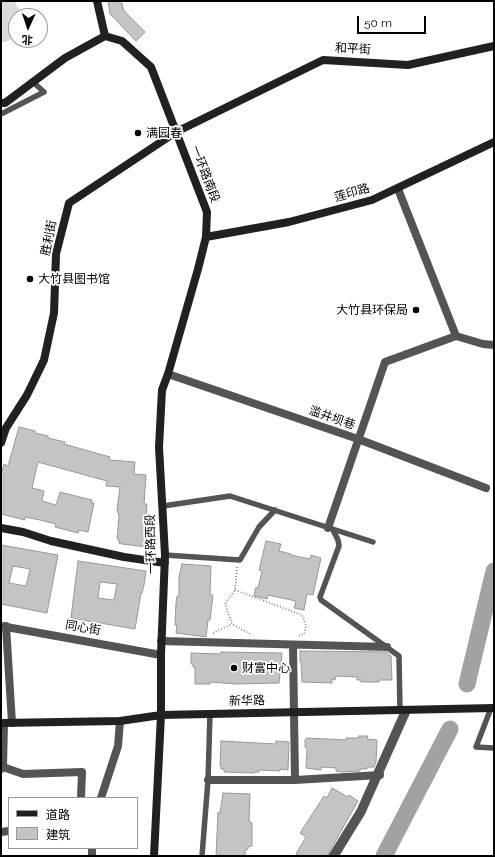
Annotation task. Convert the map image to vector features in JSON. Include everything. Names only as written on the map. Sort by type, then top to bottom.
[{"type":"street","points":[[1,103],[5,102],[34,82],[65,58],[105,36],[97,1]]},
{"type":"street","name":"一环路南段","points":[[105,36],[122,41],[151,67],[207,212],[206,237]]},
{"type":"street","name":"和平街","points":[[176,132],[323,60],[408,65],[494,46]]},
{"type":"street","name":"胜利街","points":[[1,442],[3,427],[27,394],[44,360],[54,313],[56,254],[69,203],[176,132]]},
{"type":"street","name":"莲印路","points":[[206,237],[289,222],[372,200],[398,189],[494,142]]},
{"type":"street","points":[[398,189],[456,336]]},
{"type":"street","name":"一环路西段","points":[[154,856],[161,715],[160,654],[165,559],[159,447],[162,390],[168,374],[206,237]]},
{"type":"street","points":[[330,529],[358,439],[385,362],[456,336],[482,344],[494,345]]},
{"type":"street","name":"滥井坝巷","points":[[168,374],[358,439],[486,488]]},
{"type":"street","points":[[1,528],[124,556],[165,559]]},
{"type":"street","points":[[4,626],[6,723],[2,768],[23,774],[82,772],[80,797]]},
{"type":"street","name":"同心街","points":[[4,626],[160,654]]},
{"type":"street","points":[[161,641],[387,648]]},
{"type":"street","points":[[293,645],[295,780]]},
{"type":"street","name":"新华路","points":[[6,723],[120,721],[161,715],[492,708]]},
{"type":"street","points":[[101,797],[118,746],[120,721]]},
{"type":"street","points":[[208,780],[295,780],[377,775]]},
{"type":"lane","points":[[1,114],[44,92],[34,82]]},
{"type":"lane","points":[[163,506],[230,496],[373,542]]},
{"type":"lane","points":[[165,559],[240,560],[259,527],[275,510]]},
{"type":"lane","points":[[330,529],[338,540],[339,546],[320,597],[321,600],[399,656],[404,710],[363,812],[336,856]]},
{"type":"lane","points":[[492,708],[476,747],[494,748]]},
{"type":"lane","points":[[202,856],[208,780],[210,714]]},
{"type":"lane","points":[[331,856],[359,811],[377,775]]},
{"type":"path","points":[[237,564],[235,590],[225,604],[232,624],[253,635]]},
{"type":"path","points":[[235,590],[302,615],[306,626],[304,634],[297,636]]},
{"type":"shaded area","points":[[1,1],[14,1],[18,8],[8,8],[8,41],[1,43]]},
{"type":"building","points":[[108,1],[121,1],[124,11],[145,32],[136,41],[110,14]]},
{"type":"building","points":[[19,427],[35,431],[35,433],[48,436],[48,438],[65,442],[64,444],[110,457],[109,460],[135,462],[134,474],[146,475],[144,504],[147,504],[145,530],[148,530],[147,547],[122,544],[119,543],[119,539],[117,539],[119,516],[117,510],[120,487],[106,486],[107,481],[38,462],[32,488],[44,491],[42,501],[56,505],[60,492],[92,500],[91,503],[94,503],[88,532],[79,530],[78,533],[55,527],[56,524],[40,520],[25,517],[25,520],[1,514],[1,475],[4,464],[8,466]]},
{"type":"building","points":[[266,541],[281,544],[279,551],[291,555],[310,559],[311,555],[321,558],[313,595],[307,594],[304,610],[294,608],[296,601],[268,595],[267,599],[254,596],[256,587],[258,588],[262,571],[259,570]]},
{"type":"building","points":[[1,545],[58,555],[47,613],[1,604]],"holes":[[[13,566],[30,569],[26,586],[9,583]]]},
{"type":"building","points":[[78,561],[146,571],[135,629],[71,618]],"holes":[[[101,582],[117,584],[114,600],[98,598]]]},
{"type":"building","points":[[182,564],[211,566],[210,595],[213,595],[206,637],[176,633],[176,603],[177,596],[179,596],[179,577]]},
{"type":"building","name":"财富中心","points":[[300,651],[387,652],[391,656],[392,680],[361,682],[361,680],[357,680],[357,677],[336,676],[335,680],[332,679],[332,683],[302,682]]},
{"type":"building","name":"财富中心","points":[[221,652],[282,653],[279,683],[236,684],[210,682],[210,684],[195,684],[195,667],[191,664],[191,653],[221,654]]},
{"type":"building","points":[[359,736],[368,736],[367,739],[377,740],[376,762],[374,767],[360,769],[360,771],[342,772],[336,771],[336,768],[321,767],[321,770],[306,768],[307,749],[305,747],[305,740],[307,738],[346,740],[346,738],[359,738]]},
{"type":"building","points":[[221,741],[276,744],[276,741],[289,742],[288,770],[259,770],[259,772],[254,773],[224,772],[224,769],[221,769],[220,766]]},
{"type":"building","points":[[332,788],[348,797],[349,795],[358,801],[327,856],[301,856],[296,854],[306,837],[300,833],[324,796],[327,798]]},
{"type":"building","points":[[223,793],[250,794],[249,821],[252,823],[252,846],[245,850],[245,856],[216,856],[218,812],[220,813]]},
{"type":"waterway","points":[[467,684],[494,571]]},
{"type":"waterway","points":[[384,856],[450,729]]},
{"type":"place","name":"满园春","points":[[138,133]]},
{"type":"place","name":"大竹县图书馆","points":[[30,279]]},
{"type":"place","name":"大竹县环保局","points":[[416,310]]},
{"type":"place","name":"财富中心","points":[[234,668]]}]
